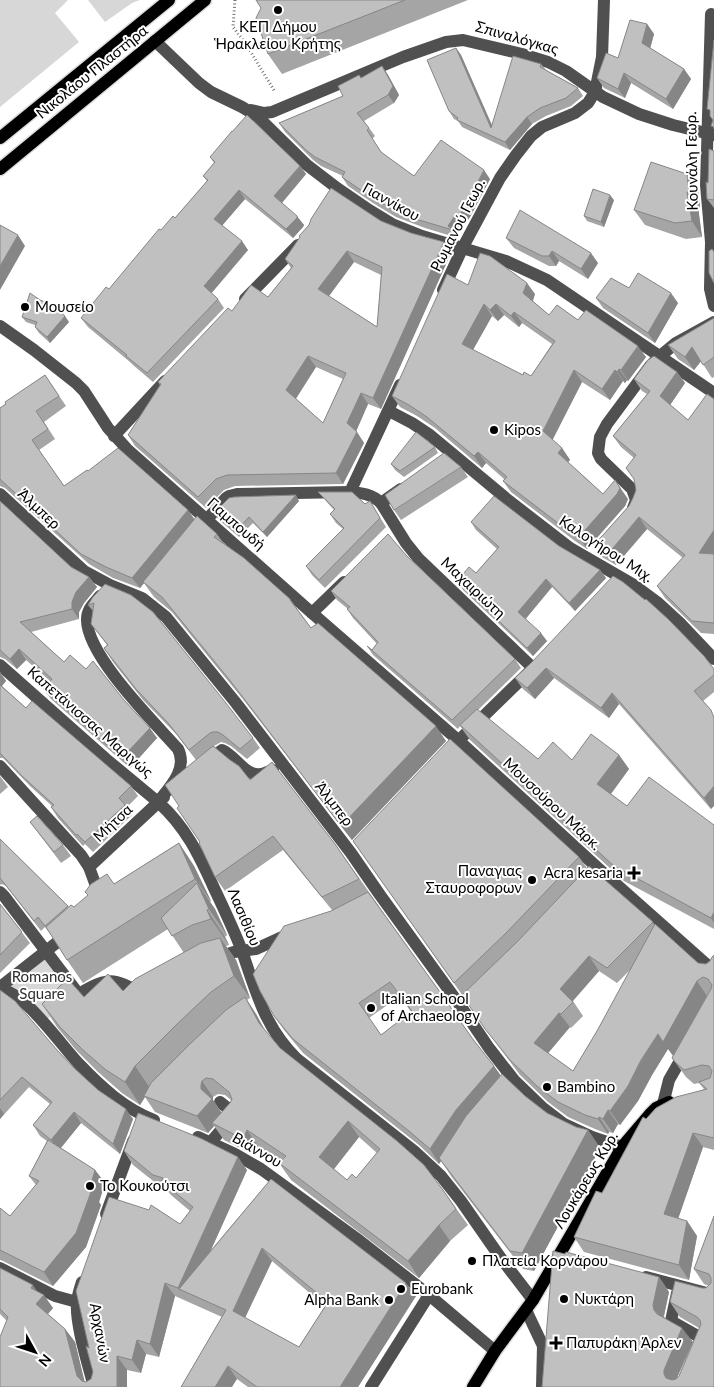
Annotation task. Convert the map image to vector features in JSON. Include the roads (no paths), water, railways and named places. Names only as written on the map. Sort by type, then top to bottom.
[{"type":"main road","name":"Νικολάου Πλαστήρα","points":[[0,138],[169,0]]},
{"type":"main road","name":"Νικολάου Πλαστήρα","points":[[0,169],[205,0]]},
{"type":"main road","name":"Λουκάρεως Κυρ.","points":[[529,1305],[565,1256],[622,1147],[651,1113],[663,1104],[681,1097]]},
{"type":"main road","points":[[472,1387],[495,1351],[529,1305]]},
{"type":"street","points":[[596,92],[602,57],[604,0]]},
{"type":"street","name":"Κουνάλη Γεωρ.","points":[[711,14],[710,134],[706,185],[713,242],[710,289],[714,306]]},
{"type":"street","name":"Σπιναλόγκας","points":[[248,110],[264,113],[272,112],[403,57],[454,40],[471,42],[541,59],[566,71],[610,101],[638,114],[710,134]]},
{"type":"street","name":"Γιαννίκου","points":[[156,41],[205,88],[248,110],[262,120],[334,191],[392,224],[422,236],[506,261],[547,280],[714,393]]},
{"type":"street","name":"Ρωμανού Γεωρ.","points":[[438,302],[462,247],[500,178],[523,145],[542,127],[575,113],[582,108],[596,92]]},
{"type":"street","points":[[234,311],[304,238]]},
{"type":"street","points":[[624,520],[634,507],[635,494],[601,459],[598,453],[600,437],[641,376],[659,357],[676,343],[714,322]]},
{"type":"street","name":"Γιαμπουδή","points":[[0,326],[76,383],[84,391],[114,436],[143,464],[458,740]]},
{"type":"street","points":[[114,436],[176,370]]},
{"type":"street","points":[[350,492],[405,374]]},
{"type":"street","name":"Καλογήρου Μιχ.","points":[[389,411],[420,429],[448,456],[557,538],[592,556],[616,580],[634,585],[657,602],[714,659]]},
{"type":"street","points":[[194,534],[226,498],[236,494],[350,492],[364,493],[374,497],[381,503],[412,481]]},
{"type":"street","name":"Άλμπερ","points":[[0,494],[84,571],[110,585],[145,594],[180,633],[284,767],[354,849],[380,895],[465,1005],[511,1083],[564,1124],[592,1137],[622,1147]]},
{"type":"street","name":"Μαχαιριώτη","points":[[381,503],[393,532],[406,543],[418,558],[536,664],[458,740]]},
{"type":"street","points":[[312,614],[354,571]]},
{"type":"street","points":[[110,585],[92,606],[87,617],[88,630],[93,644],[110,670],[178,750],[182,760],[172,786],[158,802]]},
{"type":"street","name":"Καπετάνισσας Μαριγώς","points":[[0,665],[106,759],[158,802]]},
{"type":"street","points":[[445,754],[458,740]]},
{"type":"street","name":"Μουσούρου Μάρκ.","points":[[458,740],[596,873],[714,971]]},
{"type":"street","points":[[158,802],[222,750],[228,752],[248,772],[260,774],[284,767]]},
{"type":"street","points":[[0,766],[81,855],[89,867],[102,901],[97,907]]},
{"type":"street","name":"Μήτσα","points":[[89,867],[158,802]]},
{"type":"street","name":"Λασιθίου","points":[[158,802],[173,816],[195,848],[242,950],[256,1004],[274,1032],[289,1051],[326,1082],[444,1172],[461,1201],[513,1274],[529,1305]]},
{"type":"street","points":[[0,892],[79,994]]},
{"type":"street","points":[[368,903],[380,895]]},
{"type":"street","points":[[80,924],[0,988],[18,998],[30,1008],[68,1053],[92,1077],[128,1107],[143,1116],[169,1126]]},
{"type":"street","points":[[206,963],[222,955],[242,950],[256,950],[282,936],[303,929]]},
{"type":"street","points":[[46,1027],[79,994],[102,983],[120,982],[144,994],[153,992]]},
{"type":"street","points":[[663,1104],[669,1080],[693,1037]]},
{"type":"street","points":[[102,1226],[143,1116],[152,1102]]},
{"type":"street","points":[[210,1143],[235,1114],[220,1102]]},
{"type":"street","name":"Βιάννου","points":[[187,1133],[261,1168],[429,1295],[495,1351]]},
{"type":"street","points":[[0,1268],[55,1296],[77,1302]]},
{"type":"street","name":"Αρχανών","points":[[87,1268],[77,1302],[80,1329],[94,1387]]},
{"type":"street","points":[[633,1274],[714,1295]]},
{"type":"street","points":[[679,1286],[671,1321],[703,1339],[696,1355]]},
{"type":"street","points":[[371,1387],[429,1295]]},
{"type":"street","points":[[529,1305],[543,1346],[542,1387]]},
{"type":"place","name":"ΚΕΠ Δήμου Ἡρακλείου Κρήτης","points":[[278,10]]},
{"type":"place","name":"Μουσείο","points":[[25,307]]},
{"type":"place","name":"Kipos","points":[[494,430]]},
{"type":"place","name":"Acra kesaria","points":[[634,873]]},
{"type":"place","name":"Παναγιας Σταυροφορων","points":[[532,880]]},
{"type":"place","name":"Italian School of Archaeology","points":[[371,1008]]},
{"type":"place","name":"Bambino","points":[[547,1087]]},
{"type":"place","name":"Το Κουκούτσι","points":[[90,1186]]},
{"type":"place","name":"Πλατεία Κορνάρου","points":[[472,1261]]},
{"type":"place","name":"Eurobank","points":[[401,1289]]},
{"type":"place","name":"Νυκτάρη","points":[[564,1299]]},
{"type":"place","name":"Alpha Bank","points":[[389,1300]]},
{"type":"place","name":"Παπυράκη Άρλεν","points":[[556,1343]]},
{"type":"park label","name":"Romanos Square","points":[[42,986]]}]
